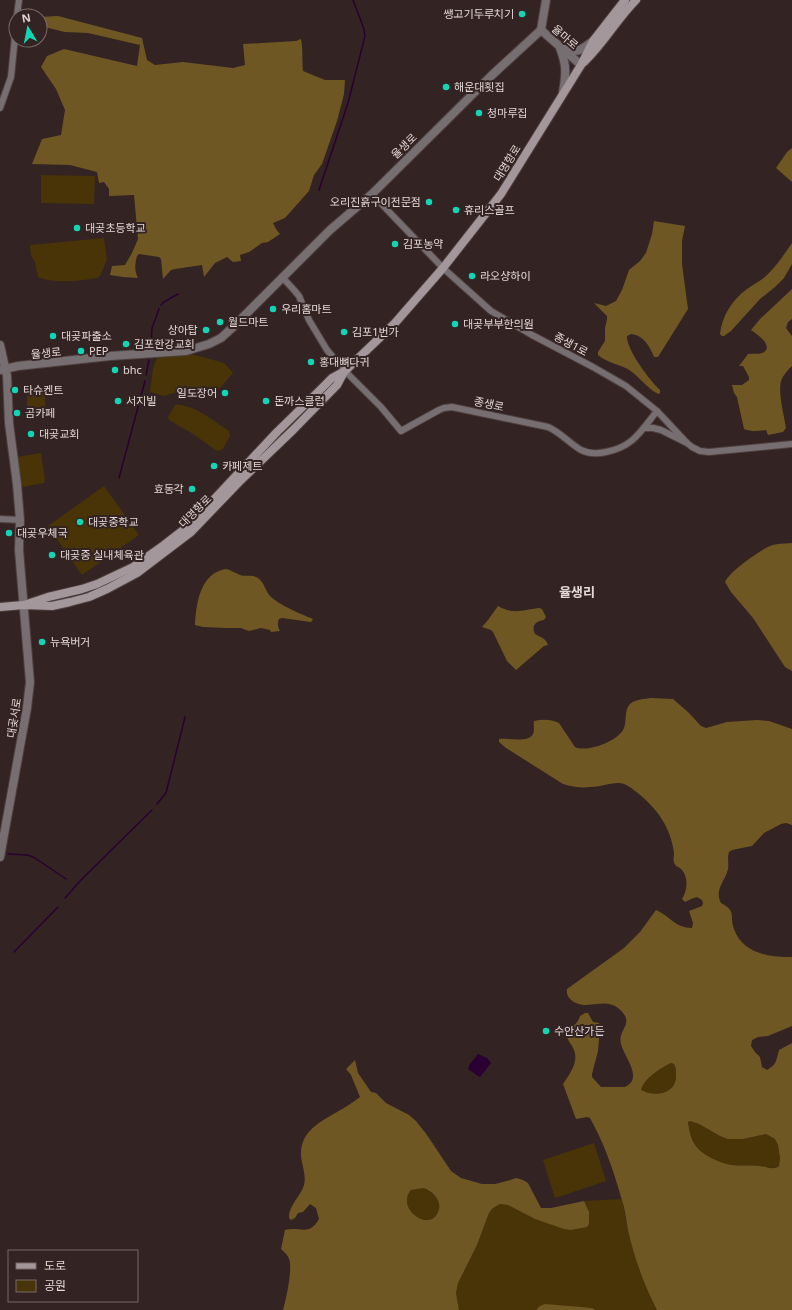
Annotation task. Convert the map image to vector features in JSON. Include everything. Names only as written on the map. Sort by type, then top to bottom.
[{"type":"main road","name":"대명항로","points":[[0,607],[24,605],[52,606],[89,596],[118,585],[154,561],[191,532],[337,385],[345,371],[395,323],[443,268],[501,194],[581,65],[593,41],[625,0]]},
{"type":"main road","name":"대명항로","points":[[581,65],[600,45],[636,0]]},
{"type":"street","name":"율마로","points":[[546,0],[541,30],[581,65]]},
{"type":"street","name":"율생로","points":[[3,369],[110,356],[186,351],[203,346],[221,338],[330,230],[372,194],[491,76],[541,30]]},
{"type":"street","points":[[560,47],[575,52],[579,51],[593,41]]},
{"type":"street","points":[[560,47],[566,63],[563,92]]},
{"type":"street","points":[[0,108],[11,77],[14,48]]},
{"type":"street","points":[[372,194],[443,268]]},
{"type":"street","name":"종생1로","points":[[443,268],[497,315],[626,386],[657,410],[686,443]]},
{"type":"street","points":[[282,278],[294,290],[321,341],[345,371]]},
{"type":"street","name":"대곶서로","points":[[0,346],[3,369],[7,378],[9,423],[17,484],[20,520],[19,550],[29,673],[29,693],[0,857]]},
{"type":"street","name":"종생로","points":[[345,371],[401,431],[444,408],[452,407],[548,427],[581,450],[589,453],[600,453],[617,450],[626,446],[644,428],[657,410]]},
{"type":"street","points":[[644,428],[661,430],[700,451],[709,452],[792,444]]},
{"type":"street","points":[[0,519],[20,520]]},
{"type":"green space","points":[[41,175],[95,176],[94,204],[41,203]]},
{"type":"green space","points":[[104,238],[107,260],[100,276],[97,278],[75,281],[52,281],[38,277],[35,262],[31,256],[30,245]]},
{"type":"green space","points":[[191,354],[221,362],[225,364],[233,373],[221,387],[216,390],[195,387],[164,396],[150,392],[153,368],[157,358]]},
{"type":"green space","points":[[44,387],[46,414],[29,418],[27,417],[27,389]]},
{"type":"green space","points":[[175,405],[182,405],[196,410],[229,431],[230,436],[222,450],[217,451],[193,434],[169,420],[168,417]]},
{"type":"green space","points":[[41,453],[45,480],[44,483],[23,487],[21,484],[17,457]]},
{"type":"green space","points":[[104,486],[139,535],[82,575],[48,526]]},
{"type":"green space","points":[[671,1063],[675,1066],[676,1076],[675,1082],[668,1091],[657,1094],[640,1090],[645,1081],[653,1074]]},
{"type":"green space","points":[[690,1121],[699,1124],[720,1136],[743,1139],[766,1134],[775,1139],[778,1145],[780,1158],[779,1166],[772,1168],[762,1166],[731,1165],[711,1158],[702,1152],[694,1143],[689,1128],[688,1122]]},
{"type":"green space","points":[[594,1143],[606,1181],[555,1198],[543,1160]]},
{"type":"green space","points":[[423,1188],[431,1192],[439,1202],[439,1210],[437,1214],[433,1218],[427,1220],[416,1216],[411,1212],[407,1201],[411,1190]]},
{"type":"green space","points":[[622,1199],[635,1256],[657,1310],[596,1310],[592,1308],[557,1305],[536,1310],[459,1310],[456,1293],[458,1283],[477,1245],[489,1213],[493,1208],[500,1204],[508,1205],[535,1219],[571,1230],[587,1227],[589,1224],[589,1212],[584,1201]]},
{"type":"shaded area","points":[[58,16],[142,38],[147,60],[155,65],[183,62],[233,68],[245,65],[243,44],[296,41],[301,39],[303,71],[325,80],[345,80],[344,94],[337,121],[322,164],[314,175],[309,191],[285,218],[273,223],[280,234],[268,242],[262,243],[249,252],[240,255],[241,261],[233,262],[227,257],[215,263],[204,277],[202,265],[171,270],[163,279],[161,259],[159,257],[139,254],[137,256],[135,267],[138,278],[110,275],[112,266],[125,265],[138,239],[134,195],[109,196],[109,189],[104,182],[99,183],[97,172],[70,165],[32,164],[42,139],[61,135],[65,110],[56,89],[41,67],[47,56],[64,49],[137,66],[140,45],[88,33],[65,32],[48,28],[48,17]]},
{"type":"shaded area","points":[[792,148],[792,182],[776,168],[787,152]]},
{"type":"shaded area","points":[[654,221],[685,226],[682,241],[682,264],[688,309],[658,357],[654,357],[648,345],[639,336],[631,334],[627,336],[630,349],[650,380],[660,390],[659,394],[653,391],[628,369],[598,355],[598,352],[605,341],[607,316],[594,303],[606,306],[616,301],[622,290],[629,270],[640,261],[646,253],[652,234]]},
{"type":"shaded area","points":[[792,243],[792,264],[784,278],[760,299],[731,331],[722,336],[720,334],[721,327],[725,315],[732,303],[747,289],[767,275]]},
{"type":"shaded area","points":[[792,289],[792,319],[788,322],[786,328],[792,336],[792,366],[783,377],[780,386],[786,428],[783,432],[768,435],[766,430],[752,431],[744,429],[737,397],[734,393],[732,385],[742,385],[749,380],[743,366],[739,366],[748,354],[759,354],[766,351],[767,348],[763,340],[751,330],[760,319]]},
{"type":"shaded area","points":[[792,543],[792,671],[785,667],[753,618],[731,592],[725,582],[739,567],[770,546],[775,544]]},
{"type":"shaded area","points":[[226,569],[240,575],[254,576],[258,578],[270,596],[279,603],[313,619],[311,622],[282,618],[279,619],[278,622],[280,631],[271,632],[270,630],[261,628],[249,631],[241,628],[203,627],[195,625],[198,599],[205,583],[210,576]]},
{"type":"shaded area","points":[[498,606],[514,611],[539,608],[542,609],[546,617],[544,620],[535,624],[534,631],[535,634],[544,639],[548,645],[544,646],[516,670],[507,661],[493,632],[482,627]]},
{"type":"shaded area","points":[[651,698],[673,699],[701,726],[706,728],[727,722],[757,720],[769,721],[792,729],[792,825],[786,823],[781,824],[764,833],[752,846],[729,852],[727,874],[719,890],[719,898],[721,903],[731,911],[734,929],[743,944],[750,949],[766,955],[792,957],[792,1026],[768,1036],[758,1037],[752,1040],[751,1046],[760,1057],[762,1067],[767,1070],[777,1060],[779,1050],[792,1043],[792,1310],[657,1310],[636,1261],[622,1201],[604,1147],[590,1118],[587,1117],[576,1119],[563,1084],[575,1062],[575,1053],[567,1034],[580,1016],[585,1013],[588,1013],[593,1022],[599,1023],[600,1027],[598,1051],[592,1077],[601,1087],[625,1087],[633,1078],[631,1067],[621,1044],[622,1034],[626,1022],[626,1018],[623,1013],[618,1008],[610,1004],[585,1005],[575,1003],[569,998],[567,989],[624,948],[640,932],[656,910],[681,926],[692,928],[693,923],[689,911],[702,906],[703,903],[702,900],[697,897],[685,902],[682,899],[686,888],[686,877],[682,870],[675,864],[670,835],[658,813],[639,794],[621,783],[584,787],[573,787],[563,784],[506,748],[499,742],[499,739],[518,740],[531,737],[534,731],[534,721],[546,720],[559,723],[575,747],[587,748],[602,745],[621,733],[625,725],[628,706],[632,702]],"holes":[[[671,1063],[675,1066],[676,1076],[675,1082],[668,1091],[657,1094],[641,1090],[649,1078]],[[690,1121],[728,1139],[743,1139],[766,1134],[775,1139],[778,1145],[780,1158],[779,1166],[772,1168],[762,1166],[731,1165],[712,1158],[702,1152],[694,1144],[689,1128],[688,1122]]]},
{"type":"shaded area","points":[[478,1054],[487,1058],[491,1063],[480,1077],[468,1069]]},
{"type":"shaded area","points":[[355,1060],[358,1073],[371,1092],[376,1093],[386,1103],[409,1115],[416,1121],[451,1171],[461,1178],[482,1184],[495,1184],[516,1178],[523,1180],[528,1183],[541,1208],[551,1208],[584,1201],[589,1212],[589,1224],[587,1227],[571,1230],[564,1229],[535,1219],[508,1205],[500,1204],[493,1208],[489,1213],[477,1245],[458,1283],[456,1293],[459,1310],[283,1310],[290,1276],[290,1263],[285,1253],[281,1249],[285,1230],[308,1229],[311,1228],[319,1219],[316,1208],[310,1204],[303,1212],[298,1213],[295,1218],[291,1220],[289,1218],[290,1209],[300,1193],[305,1181],[301,1155],[303,1142],[306,1135],[318,1124],[360,1097],[351,1075],[346,1069]],"holes":[[[423,1188],[431,1192],[439,1202],[439,1210],[437,1214],[428,1220],[416,1216],[408,1207],[407,1201],[411,1190]]]},
{"type":"shaded area","points":[[545,1304],[592,1308],[596,1310],[536,1310]]},
{"type":"waterway","points":[[319,190],[348,103],[365,36],[364,29],[353,0]]},
{"type":"waterway","points":[[161,305],[178,294]]},
{"type":"waterway","points":[[151,347],[152,328],[159,309]]},
{"type":"waterway","points":[[146,375],[149,360]]},
{"type":"waterway","points":[[119,478],[145,381]]},
{"type":"waterway","points":[[157,804],[166,793],[185,717]]},
{"type":"waterway","points":[[65,898],[81,880],[152,810]]},
{"type":"waterway","points":[[8,854],[28,855],[35,858],[66,879]]},
{"type":"waterway","points":[[14,952],[58,907]]},
{"type":"place","name":"쌩고기두루치기","points":[[522,14]]},
{"type":"place","name":"해운대횟집","points":[[446,87]]},
{"type":"place","name":"청마루집","points":[[479,113]]},
{"type":"place","name":"오리진흙구이전문점","points":[[429,202]]},
{"type":"place","name":"휴리스골프","points":[[456,210]]},
{"type":"place","name":"대곶초등학교","points":[[77,228]]},
{"type":"place","name":"김포농약","points":[[395,244]]},
{"type":"place","name":"라오샹하이","points":[[472,276]]},
{"type":"place","name":"우리홈마트","points":[[273,309]]},
{"type":"place","name":"월드마트","points":[[220,322]]},
{"type":"place","name":"대곶부부한의원","points":[[455,324]]},
{"type":"place","name":"상아탑","points":[[206,330]]},
{"type":"place","name":"김포1번가","points":[[344,332]]},
{"type":"place","name":"대곶파출소","points":[[53,336]]},
{"type":"place","name":"김포한강교회","points":[[126,344]]},
{"type":"place","name":"PEP","points":[[81,351]]},
{"type":"place","name":"홍대뼈다귀","points":[[311,362]]},
{"type":"place","name":"bhc","points":[[115,370]]},
{"type":"place","name":"타슈켄트","points":[[15,390]]},
{"type":"place","name":"일도장어","points":[[225,393]]},
{"type":"place","name":"서지빌","points":[[118,401]]},
{"type":"place","name":"돈까스클럽","points":[[266,401]]},
{"type":"place","name":"곰카페","points":[[17,413]]},
{"type":"place","name":"대곶교회","points":[[31,434]]},
{"type":"place","name":"카페제트","points":[[214,466]]},
{"type":"place","name":"효동각","points":[[192,489]]},
{"type":"place","name":"대곶중학교","points":[[80,522]]},
{"type":"place","name":"대곶우체국","points":[[9,533]]},
{"type":"place","name":"대곶중 실내체육관","points":[[52,555]]},
{"type":"place","name":"뉴욕버거","points":[[42,642]]},
{"type":"place","name":"수안산가든","points":[[546,1031]]},
{"type":"district","name":"율생리","points":[[577,592]]}]
